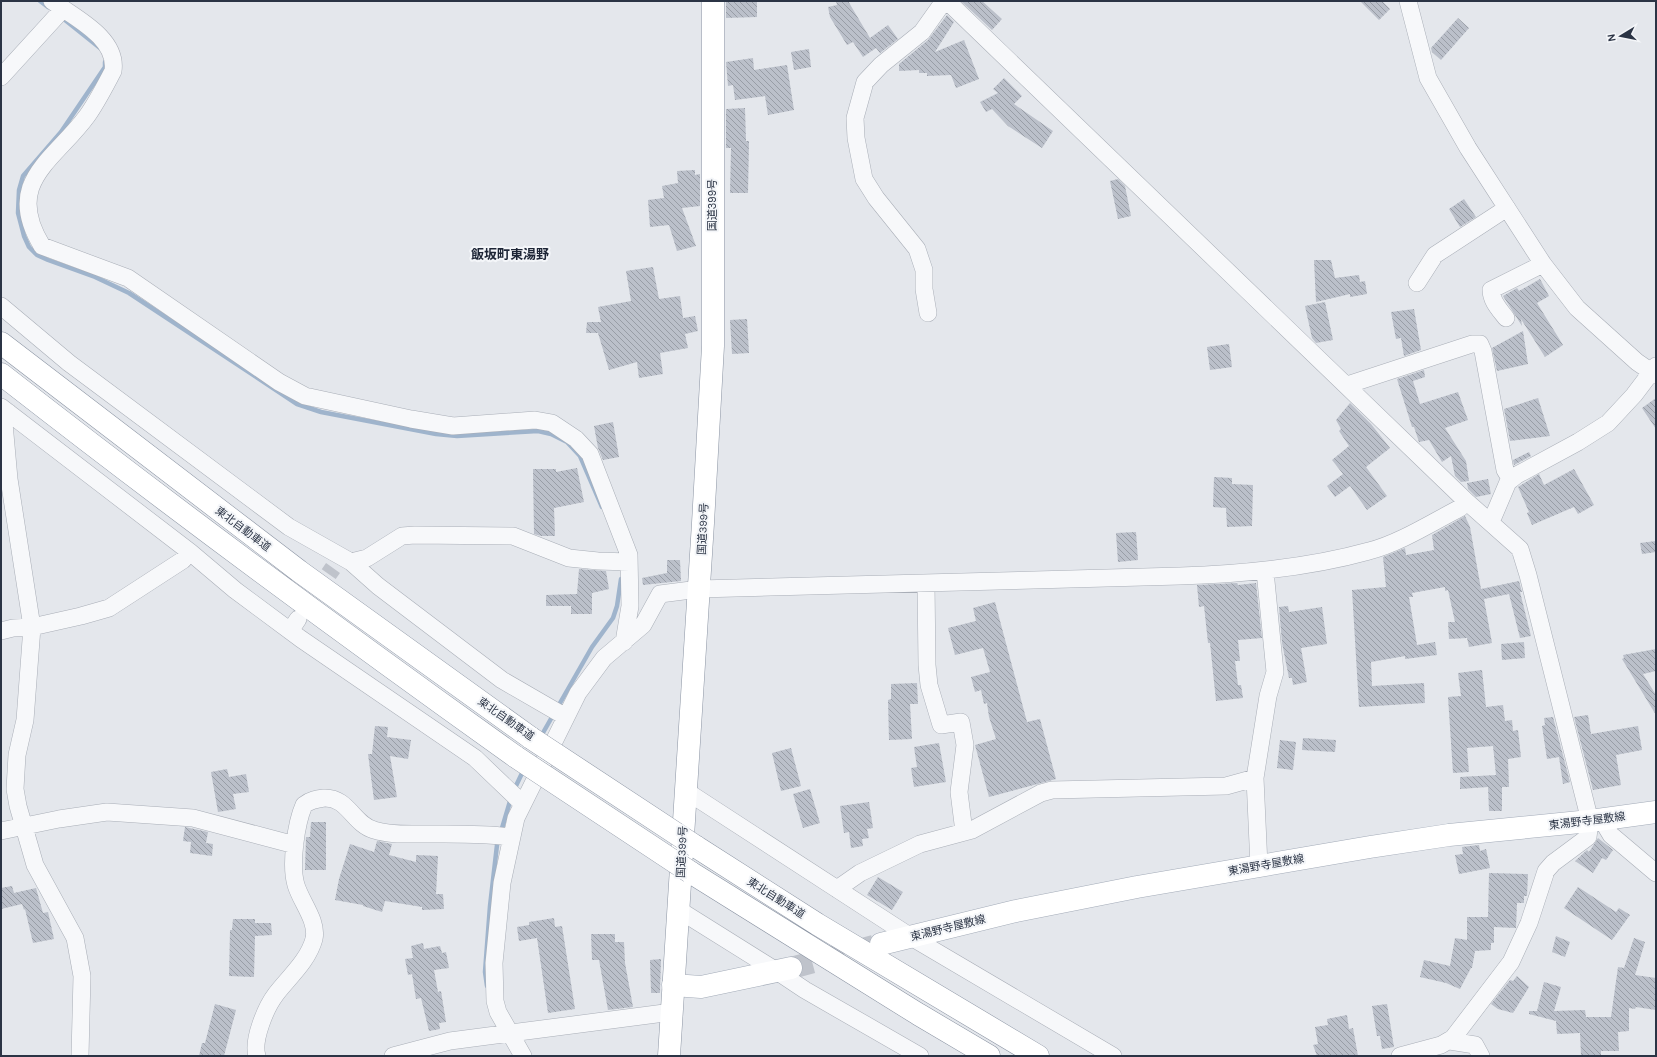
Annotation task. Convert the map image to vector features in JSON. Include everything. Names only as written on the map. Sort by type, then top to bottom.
[{"type":"main road","name":"国道399号","points":[[669,1056],[713,346],[713,1]]},
{"type":"main road","name":"東北自動車道","points":[[1,343],[293,566],[531,738],[694,846],[824,928],[1038,1056]]},
{"type":"main road","points":[[1,374],[185,516],[381,661],[516,757],[690,872],[860,979],[989,1056]]},
{"type":"main road","name":"東湯野寺屋敷線","points":[[881,944],[1016,911],[1138,887],[1259,866],[1449,835],[1596,821],[1656,812]]},
{"type":"main road","points":[[673,985],[701,987],[785,970]]},
{"type":"street","points":[[928,313],[924,289],[924,270],[917,249],[876,198],[864,179],[856,138],[855,118],[865,82],[881,65],[922,32],[944,1]]},
{"type":"street","points":[[947,1],[1466,501],[1520,549],[1596,821],[1656,873]]},
{"type":"street","points":[[1408,1],[1428,78],[1464,141],[1543,264],[1577,308],[1637,362],[1655,371],[1608,423],[1511,480],[1491,522]]},
{"type":"street","points":[[1,77],[57,11],[101,36],[108,44],[112,54],[114,67],[88,116],[43,165],[34,177],[29,189],[28,208],[31,223],[35,235],[42,246],[128,278],[280,382],[305,396],[445,425],[535,420],[552,423],[565,430],[576,439],[590,454],[625,543],[623,562],[630,606],[624,642]]},
{"type":"street","points":[[1417,283],[1435,255],[1507,208]]},
{"type":"street","points":[[1506,318],[1495,303],[1491,295],[1491,290],[1543,264]]},
{"type":"street","points":[[1,306],[69,363],[290,527],[378,586],[502,680],[559,713]]},
{"type":"street","points":[[1347,385],[1472,344],[1480,344],[1483,351],[1505,470],[1511,480]]},
{"type":"street","points":[[5,409],[190,552],[235,590],[294,625],[475,758],[517,797]]},
{"type":"street","points":[[5,409],[4,423],[9,479],[32,627],[25,720],[17,755],[15,789],[35,865],[75,938],[82,976],[80,1056]]},
{"type":"street","points":[[523,1056],[502,1034],[495,1001],[494,963],[502,882],[504,836],[516,818],[517,797],[559,713],[578,693],[604,658],[643,625],[660,594],[699,589],[1180,576],[1265,571],[1370,551],[1405,536],[1454,511],[1466,501]]},
{"type":"street","points":[[341,562],[367,558],[402,536],[415,535],[513,536],[569,558],[623,562]]},
{"type":"street","points":[[1,631],[32,627],[109,608],[183,560],[190,552]]},
{"type":"street","points":[[1259,866],[1255,778],[1268,696],[1275,672],[1265,571]]},
{"type":"street","points":[[926,584],[927,665],[929,685],[942,725],[960,722],[965,745],[959,792],[964,832]]},
{"type":"street","points":[[837,889],[860,873],[920,844],[978,827],[1041,793],[1052,790],[1226,786],[1255,778]]},
{"type":"street","points":[[686,791],[911,937],[1113,1056]]},
{"type":"street","points":[[258,1056],[256,1038],[275,995],[294,974],[314,939],[315,928],[296,885],[294,875],[295,845],[304,804],[309,801],[335,798],[343,804],[362,824],[373,830],[392,834],[504,836]]},
{"type":"street","points":[[1,831],[24,825],[107,812],[193,818],[295,845]]},
{"type":"street","points":[[1400,1056],[1441,1046],[1450,1041],[1511,962],[1529,923],[1546,871],[1553,863],[1588,837],[1596,821]]},
{"type":"street","points":[[679,910],[785,970],[805,990],[920,1056]]},
{"type":"street","points":[[394,1056],[450,1041],[672,1012]]},
{"type":"street","points":[[1450,1041],[1475,1045],[1481,1056]]},
{"type":"building","points":[[726,1],[757,1],[757,17],[726,18]]},
{"type":"building","points":[[836,1],[848,1],[870,38],[888,25],[898,39],[880,53],[876,48],[863,57],[853,42],[847,45],[830,17],[828,7],[837,5]]},
{"type":"building","points":[[961,1],[982,1],[1002,19],[992,30]]},
{"type":"building","points":[[1360,1],[1382,1],[1390,9],[1379,20]]},
{"type":"building","points":[[947,15],[954,22],[935,52],[964,40],[979,79],[956,88],[951,75],[927,76],[927,73],[919,73],[919,70],[899,71],[899,64],[928,40]]},
{"type":"building","points":[[1458,18],[1469,28],[1441,60],[1432,52],[1431,48]]},
{"type":"building","points":[[809,49],[811,67],[794,70],[791,52]]},
{"type":"building","points":[[753,58],[754,70],[787,65],[794,110],[768,115],[765,96],[735,100],[733,85],[728,86],[726,62]]},
{"type":"building","points":[[1004,78],[1022,96],[1014,104],[1053,131],[1042,148],[1008,126],[992,109],[986,112],[980,102],[998,93],[993,89]]},
{"type":"building","points":[[745,108],[746,141],[749,141],[748,193],[730,193],[731,148],[726,148],[726,109]]},
{"type":"building","points":[[695,170],[695,175],[700,174],[700,206],[682,208],[696,246],[677,251],[669,225],[650,227],[648,200],[664,198],[662,186],[678,183],[677,171]]},
{"type":"building","points":[[1118,179],[1125,186],[1131,216],[1118,219],[1110,181]]},
{"type":"building","points":[[1464,199],[1476,217],[1460,227],[1449,209]]},
{"type":"building","points":[[1314,260],[1331,260],[1335,278],[1359,275],[1360,282],[1365,281],[1367,294],[1350,297],[1350,294],[1316,302]]},
{"type":"building","points":[[653,267],[659,299],[680,296],[683,318],[695,316],[698,331],[685,334],[688,348],[660,353],[663,374],[639,378],[637,362],[609,370],[598,333],[586,333],[587,322],[601,322],[598,307],[631,301],[626,271]]},
{"type":"building","points":[[1540,279],[1549,296],[1537,303],[1563,345],[1545,357],[1521,319],[1522,326],[1503,296],[1517,288],[1519,291]]},
{"type":"building","points":[[1325,302],[1333,340],[1316,343],[1312,338],[1305,306]]},
{"type":"building","points":[[1414,309],[1421,350],[1404,356],[1401,338],[1396,339],[1391,312]]},
{"type":"building","points":[[747,319],[749,353],[732,354],[730,320]]},
{"type":"building","points":[[1523,331],[1528,364],[1497,371],[1492,348]]},
{"type":"building","points":[[1229,344],[1232,367],[1210,370],[1207,347]]},
{"type":"building","points":[[1424,370],[1425,377],[1413,381],[1420,404],[1458,392],[1468,420],[1445,428],[1466,461],[1469,481],[1461,482],[1455,476],[1451,456],[1442,462],[1429,440],[1419,442],[1414,427],[1412,427],[1397,379]]},
{"type":"building","points":[[1538,398],[1550,436],[1510,441],[1504,409]]},
{"type":"building","points":[[1656,398],[1656,429],[1642,408]]},
{"type":"building","points":[[1350,403],[1371,424],[1390,448],[1366,467],[1387,496],[1367,510],[1350,486],[1335,497],[1327,486],[1343,474],[1332,460],[1349,446],[1339,431],[1341,429],[1336,420]]},
{"type":"building","points":[[613,422],[619,457],[603,460],[598,448],[594,426]]},
{"type":"building","points":[[1529,452],[1531,456],[1514,465],[1513,460]]},
{"type":"building","points":[[577,468],[584,502],[554,508],[555,536],[541,536],[534,534],[533,469],[556,469],[556,472]]},
{"type":"building","points":[[1574,469],[1594,505],[1578,514],[1574,507],[1532,525],[1527,513],[1529,512],[1518,487],[1539,474],[1544,485]]},
{"type":"building","points":[[1214,477],[1232,478],[1232,484],[1253,485],[1252,526],[1227,527],[1226,508],[1213,507]]},
{"type":"building","points":[[1488,479],[1491,494],[1476,497],[1468,489],[1467,483]]},
{"type":"building","points":[[1465,516],[1470,527],[1481,589],[1519,581],[1522,592],[1520,592],[1531,636],[1520,638],[1509,594],[1484,599],[1492,643],[1469,647],[1467,638],[1449,639],[1448,622],[1455,622],[1448,590],[1445,591],[1445,587],[1412,593],[1413,597],[1409,597],[1417,645],[1435,642],[1437,655],[1405,659],[1405,656],[1371,662],[1372,686],[1424,683],[1425,703],[1359,707],[1352,590],[1386,587],[1383,557],[1405,548],[1406,555],[1434,550],[1432,535]]},
{"type":"building","points":[[1136,532],[1138,560],[1118,562],[1116,533]]},
{"type":"building","points":[[1656,541],[1656,552],[1642,554],[1640,543]]},
{"type":"building","points":[[667,560],[680,560],[681,581],[643,585],[642,578],[667,573]]},
{"type":"building","points":[[579,569],[606,571],[609,589],[592,593],[592,614],[571,614],[571,606],[546,606],[546,595],[577,594]]},
{"type":"building","points":[[1237,583],[1238,585],[1256,583],[1262,638],[1238,640],[1240,661],[1235,661],[1238,685],[1241,685],[1243,698],[1216,701],[1210,643],[1208,643],[1204,606],[1199,607],[1197,585]]},
{"type":"building","points":[[995,602],[1027,722],[1040,719],[1056,779],[989,797],[975,745],[996,739],[989,717],[987,703],[984,704],[981,690],[975,692],[971,677],[990,672],[983,648],[955,655],[948,628],[976,621],[973,608]]},
{"type":"building","points":[[1288,606],[1289,612],[1322,607],[1327,644],[1301,648],[1307,682],[1293,685],[1292,678],[1289,678],[1282,643],[1279,607]]},
{"type":"building","points":[[1524,642],[1525,658],[1502,660],[1501,644]]},
{"type":"building","points":[[1656,649],[1656,671],[1643,674],[1656,695],[1656,715],[1622,659],[1624,658],[1623,655]]},
{"type":"building","points":[[1482,670],[1486,707],[1503,705],[1505,721],[1512,720],[1513,731],[1518,730],[1521,757],[1508,759],[1509,787],[1502,787],[1502,811],[1489,811],[1488,787],[1460,789],[1460,777],[1496,775],[1493,746],[1467,748],[1469,772],[1453,773],[1448,697],[1461,696],[1458,673]]},
{"type":"building","points":[[917,683],[918,704],[910,704],[912,739],[889,740],[888,700],[891,699],[891,684]]},
{"type":"building","points":[[1588,715],[1591,734],[1638,726],[1642,750],[1616,755],[1621,785],[1593,790],[1574,717]]},
{"type":"building","points":[[1553,717],[1570,782],[1563,784],[1559,757],[1547,759],[1542,726],[1545,725],[1544,718]]},
{"type":"building","points":[[375,726],[388,727],[387,737],[411,740],[408,759],[390,756],[397,797],[374,800],[368,754],[372,754]]},
{"type":"building","points":[[1303,738],[1336,740],[1335,752],[1302,750]]},
{"type":"building","points":[[1280,740],[1296,742],[1293,770],[1277,768]]},
{"type":"building","points":[[939,743],[946,782],[914,787],[911,768],[917,767],[914,747]]},
{"type":"building","points":[[791,748],[801,786],[781,791],[772,753]]},
{"type":"building","points":[[227,769],[229,777],[246,774],[249,792],[233,794],[236,809],[218,812],[211,772]]},
{"type":"building","points":[[810,789],[820,823],[803,828],[793,794]]},
{"type":"building","points":[[869,802],[873,828],[867,829],[869,838],[862,839],[863,846],[851,848],[849,832],[844,833],[840,806]]},
{"type":"building","points":[[311,822],[326,822],[326,870],[305,870],[306,837],[310,837]]},
{"type":"building","points":[[185,827],[208,832],[206,843],[213,844],[212,856],[190,853],[191,842],[183,841]]},
{"type":"building","points":[[1598,838],[1613,850],[1606,860],[1602,858],[1593,873],[1575,861],[1587,850],[1589,852]]},
{"type":"building","points":[[377,841],[392,844],[389,855],[416,862],[416,855],[438,856],[436,894],[443,894],[444,909],[422,910],[422,907],[385,901],[382,912],[363,905],[335,900],[339,879],[350,844],[374,852]]},
{"type":"building","points":[[1479,845],[1480,851],[1486,849],[1490,868],[1459,874],[1455,855],[1463,854],[1462,847]]},
{"type":"building","points":[[1489,873],[1528,874],[1527,896],[1524,896],[1524,903],[1517,903],[1516,928],[1494,927],[1494,943],[1491,943],[1491,950],[1475,951],[1472,968],[1460,989],[1446,983],[1420,977],[1424,960],[1450,966],[1455,938],[1467,940],[1467,917],[1488,917]]},
{"type":"building","points":[[878,877],[903,892],[892,910],[867,895]]},
{"type":"building","points":[[12,886],[14,893],[36,888],[43,913],[48,912],[54,939],[33,943],[25,909],[24,910],[22,904],[1,909],[1,888]]},
{"type":"building","points":[[1578,887],[1616,912],[1619,908],[1630,915],[1612,940],[1564,908]]},
{"type":"building","points":[[554,918],[555,927],[562,926],[575,1009],[548,1013],[537,938],[519,941],[517,927],[529,925],[529,922]]},
{"type":"building","points":[[233,919],[255,919],[255,923],[271,923],[272,935],[255,936],[254,977],[229,976],[230,930],[232,930]]},
{"type":"building","points":[[591,934],[615,934],[615,942],[624,942],[625,963],[633,1007],[608,1010],[599,960],[592,960]]},
{"type":"building","points":[[1556,936],[1570,942],[1565,957],[1552,952]]},
{"type":"building","points":[[1634,938],[1645,942],[1635,975],[1656,978],[1656,1010],[1636,1007],[1635,1009],[1629,1008],[1629,1031],[1618,1032],[1619,1051],[1601,1051],[1601,1056],[1581,1056],[1580,1033],[1557,1034],[1556,1021],[1529,1014],[1529,1011],[1537,1011],[1544,982],[1561,987],[1554,1011],[1585,1010],[1586,1017],[1611,1017],[1618,967],[1624,968]]},
{"type":"building","points":[[423,943],[424,949],[440,946],[442,953],[446,952],[449,968],[434,970],[438,992],[441,991],[446,1022],[439,1023],[440,1029],[429,1031],[421,998],[416,999],[412,974],[408,975],[405,959],[413,958],[411,946]]},
{"type":"building","points":[[661,959],[660,993],[651,993],[650,960]]},
{"type":"building","points":[[1517,976],[1529,987],[1513,1013],[1498,1009],[1491,1004],[1510,980],[1513,981]]},
{"type":"building","points":[[215,1004],[236,1010],[224,1056],[199,1056],[202,1043],[205,1043]]},
{"type":"building","points":[[1387,1004],[1394,1047],[1382,1049],[1380,1036],[1377,1036],[1372,1006]]},
{"type":"building","points":[[1347,1015],[1349,1029],[1353,1028],[1358,1056],[1317,1056],[1313,1045],[1318,1044],[1315,1027],[1328,1025],[1327,1019]]},
{"type":"waterway","points":[[40,1],[48,7]]},
{"type":"waterway","points":[[60,16],[100,48]]},
{"type":"waterway","points":[[105,62],[105,67],[61,132],[23,176],[19,190],[18,213],[24,236],[29,247],[37,255],[95,277],[129,293],[297,404],[321,412],[436,434],[457,436],[538,431],[551,434],[567,442],[580,456],[602,507]]},
{"type":"waterway","points":[[540,738],[592,647],[613,618],[617,606],[621,579]]},
{"type":"waterway","points":[[514,790],[524,769]]},
{"type":"waterway","points":[[487,986],[485,972],[490,906],[497,845],[511,798]]},
{"type":"tunnel","points":[[300,615],[333,568]]},
{"type":"tunnel","points":[[791,968],[874,946]]},
{"type":"district","name":"飯坂町東湯野","points":[[510,254]]}]
